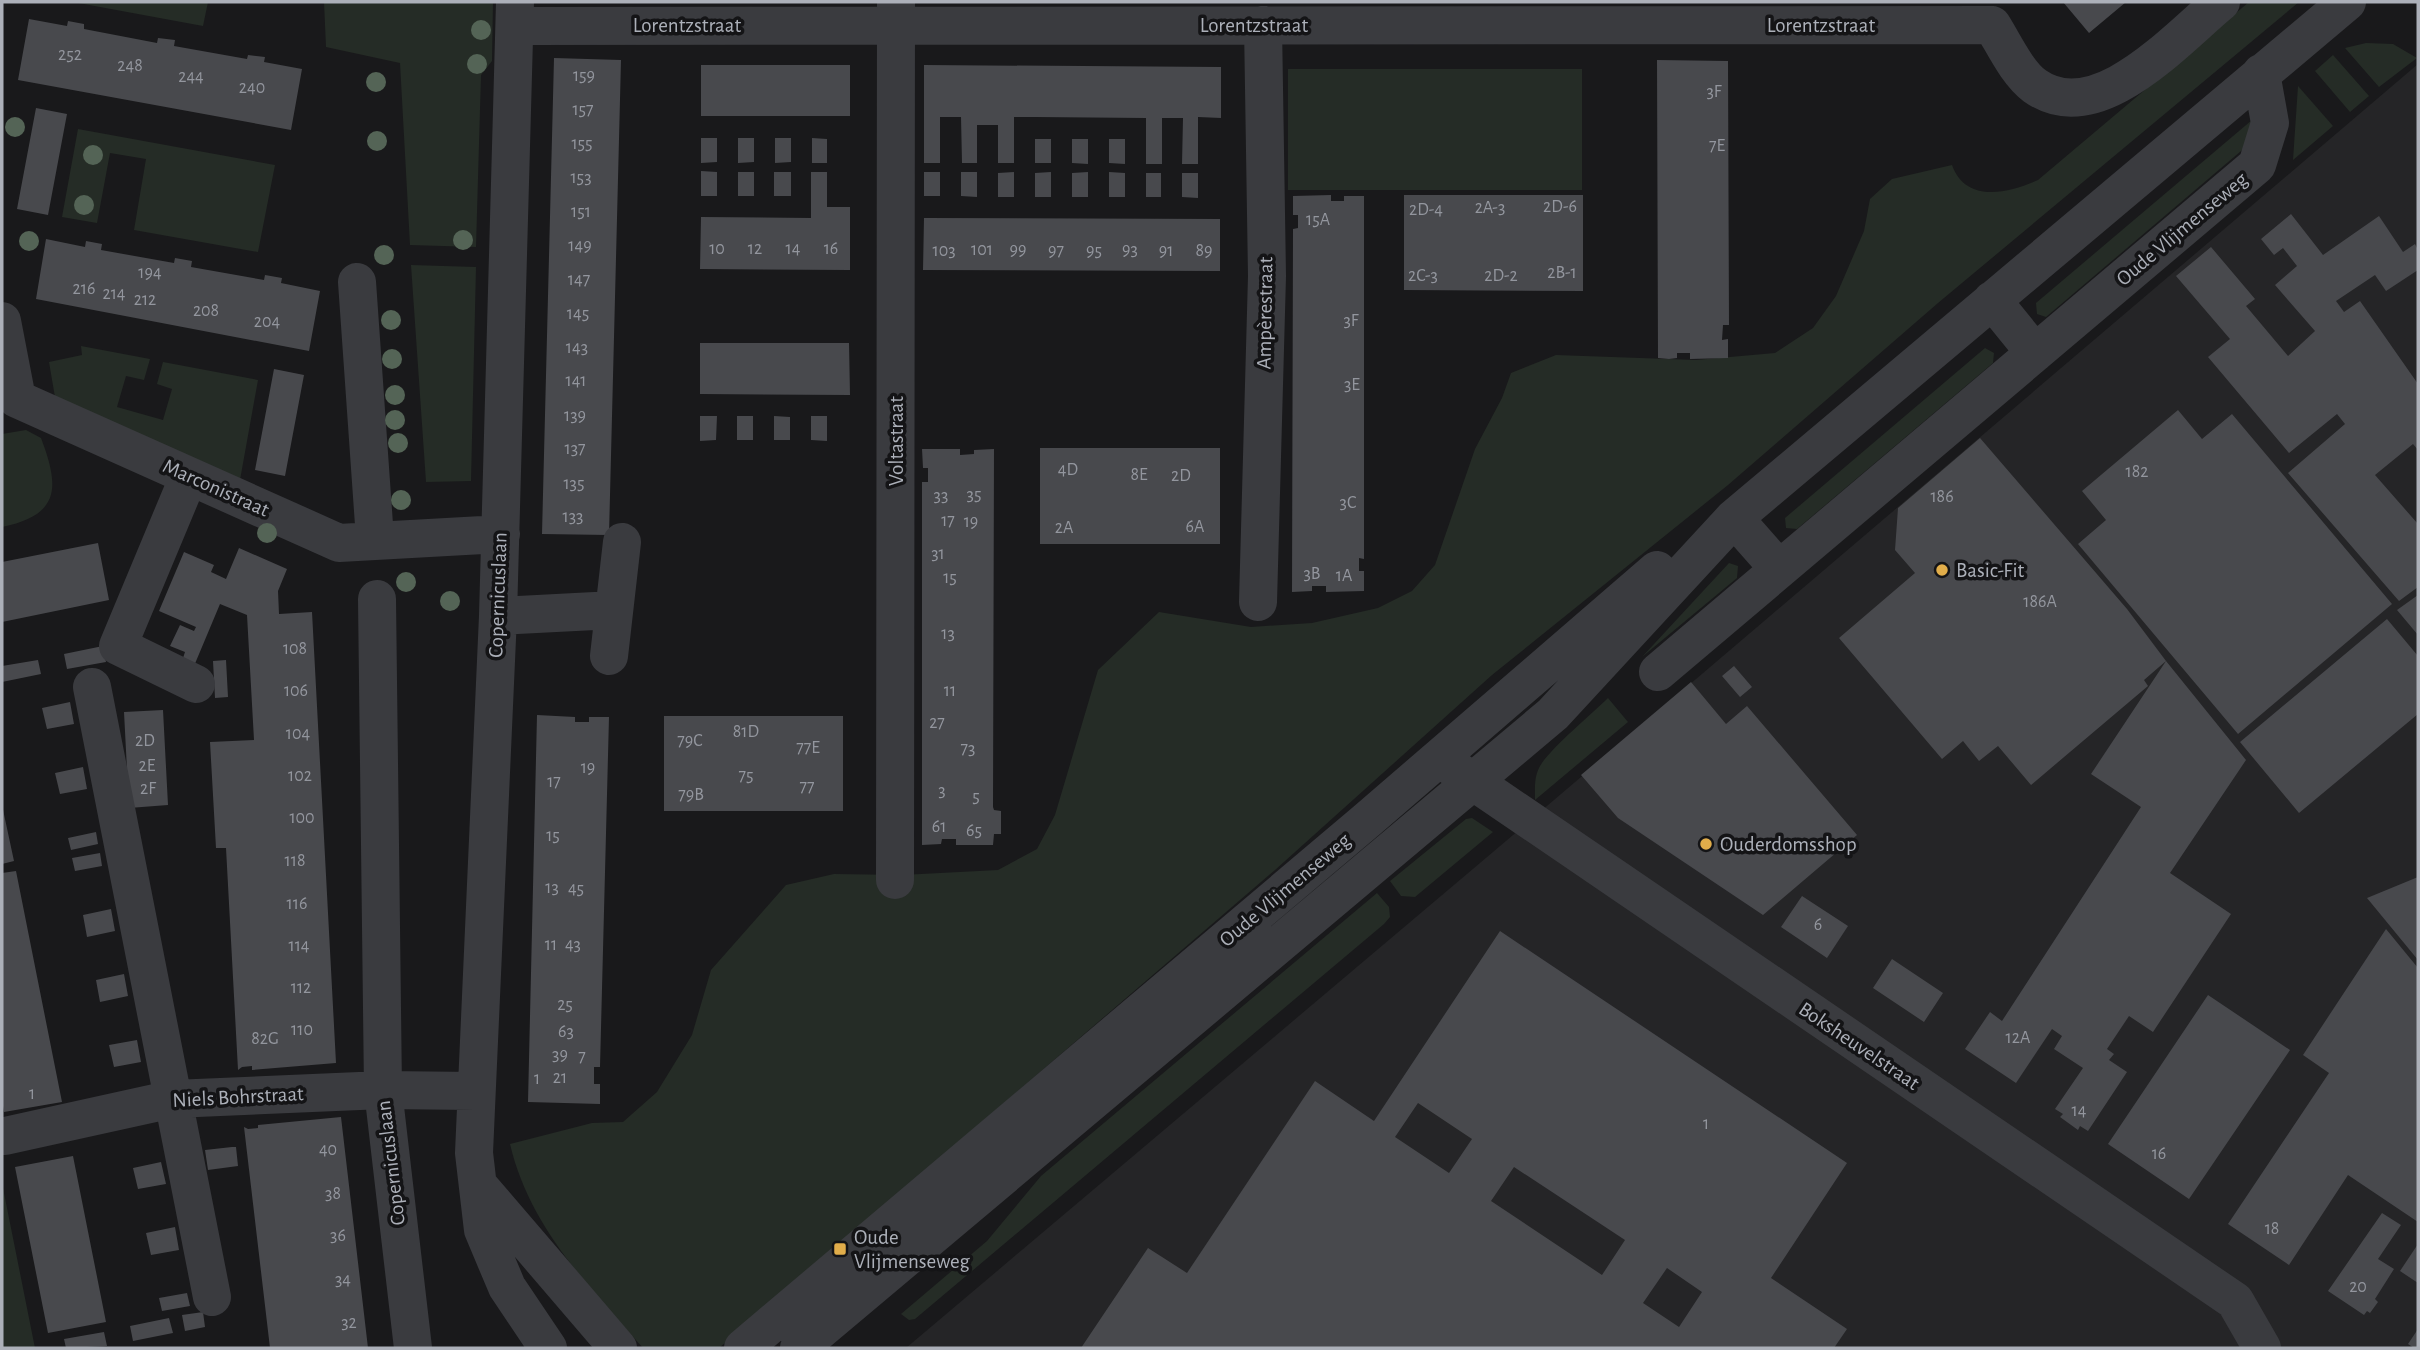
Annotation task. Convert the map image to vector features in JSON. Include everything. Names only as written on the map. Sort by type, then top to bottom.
[{"type":"street","points":[[1992,13],[2035,86],[2056,95],[2078,98],[2104,93],[2126,81],[2221,2]]},
{"type":"street","name":"Oude Vlijmenseweg","points":[[799,1348],[1553,714],[1734,518],[2347,2]]},
{"type":"street","name":"Lorentzstraat","points":[[516,14],[1255,18],[1992,13]]},
{"type":"street","name":"Copernicuslaan","points":[[516,14],[498,616],[474,1153],[483,1230],[507,1287],[548,1348]]},
{"type":"street","name":"Voltastraat","points":[[895,880],[896,14]]},
{"type":"street","name":"Ampèrestraat","points":[[1255,18],[1267,276],[1258,602]]},
{"type":"street","name":"Oude Vlijmenseweg","points":[[1658,672],[2257,165],[2270,123],[2260,73]]},
{"type":"street","points":[[357,282],[375,539]]},
{"type":"street","points":[[1992,300],[2035,354]]},
{"type":"street","name":"Marconistraat","points":[[2,321],[18,399],[340,542],[500,534]]},
{"type":"street","points":[[189,476],[118,646],[196,684]]},
{"type":"street","points":[[1734,518],[1779,569]]},
{"type":"street","name":"Oude Vlijmenseweg","points":[[743,1348],[1692,540],[1734,518]]},
{"type":"street","points":[[609,656],[622,542]]},
{"type":"street","name":"Copernicuslaan","points":[[377,599],[383,1090],[413,1348]]},
{"type":"street","points":[[498,616],[614,610]]},
{"type":"street","points":[[92,687],[212,1297]]},
{"type":"street","name":"Boksheuvelstraat","points":[[1439,757],[2235,1301],[2262,1348]]},
{"type":"street","name":"Niels Bohrstraat","points":[[5,1136],[173,1099],[383,1090],[475,1091]]},
{"type":"street","points":[[480,1187],[618,1348]]},
{"type":"shaded area","points":[[73,2],[208,2],[203,26]]},
{"type":"shaded area","points":[[324,2],[493,2],[492,61],[481,75],[476,247],[410,245],[400,63],[326,47]]},
{"type":"shaded area","points":[[2249,2],[2299,2],[1938,303],[1728,485],[1492,675],[1275,870],[719,1348],[643,1348],[563,1254],[531,1202],[510,1144],[592,1123],[623,1122],[657,1092],[692,1035],[711,970],[786,885],[834,874],[902,875],[998,870],[1037,849],[1055,815],[1098,670],[1159,612],[1251,627],[1312,623],[1378,608],[1412,591],[1435,565],[1475,449],[1502,398],[1511,373],[1556,355],[1696,360],[1775,353],[1813,328],[1836,296],[1864,231],[1870,199],[1892,179],[1952,165],[1967,186],[1989,192],[2014,189],[2038,180]]},
{"type":"shaded area","points":[[2366,43],[2393,44],[2417,58],[2379,87],[2345,48]]},
{"type":"shaded area","points":[[2333,55],[2369,96],[2350,112],[2315,71]]},
{"type":"shaded area","points":[[2418,64],[2418,1348],[906,1348],[1493,852]]},
{"type":"shaded area","points":[[1288,69],[1582,69],[1582,190],[1288,190]]},
{"type":"shaded area","points":[[2298,86],[2333,126],[2293,160]]},
{"type":"shaded area","points":[[2252,120],[2261,134],[2046,317],[2037,314],[2036,303]]},
{"type":"shaded area","points":[[78,129],[275,165],[258,252],[134,230],[146,159],[110,153],[97,223],[62,217]]},
{"type":"shaded area","points":[[411,265],[476,267],[471,481],[426,482]]},
{"type":"shaded area","points":[[81,346],[150,359],[144,380],[126,376],[117,407],[163,420],[172,389],[157,384],[163,362],[258,380],[240,480],[56,403],[49,362],[82,355]]},
{"type":"shaded area","points":[[1985,348],[1994,353],[1993,363],[1797,529],[1786,528],[1785,518]]},
{"type":"shaded area","points":[[26,430],[41,438],[51,471],[50,497],[45,507],[35,515],[2,527],[2,434]]},
{"type":"shaded area","points":[[1729,563],[1738,566],[1737,578],[1642,657]]},
{"type":"shaded area","points":[[1608,698],[1628,722],[1535,800],[1536,776],[1543,761]]},
{"type":"shaded area","points":[[1472,818],[1493,832],[1415,897],[1401,896],[1390,881],[1466,819]]},
{"type":"shaded area","points":[[1377,893],[1389,907],[1390,917],[1384,924],[915,1319],[909,1320],[901,1314],[987,1241],[1041,1176]]},
{"type":"shaded area","points":[[2,1183],[35,1348],[2,1348]]},
{"type":"building","points":[[2063,2],[2126,2],[2089,33]]},
{"type":"building","points":[[29,19],[67,26],[68,21],[84,24],[84,29],[157,43],[158,38],[175,40],[174,46],[247,59],[248,55],[265,57],[264,62],[302,69],[291,130],[18,80]]},
{"type":"building","points":[[554,58],[621,60],[609,535],[542,534]]},
{"type":"building","points":[[1657,60],[1728,61],[1729,325],[1723,325],[1722,340],[1728,339],[1728,358],[1690,359],[1690,353],[1677,353],[1677,358],[1658,358]]},
{"type":"building","points":[[701,65],[850,65],[850,116],[701,116]]},
{"type":"building","points":[[924,65],[1221,67],[1221,118],[1198,117],[1198,164],[1182,164],[1183,118],[1162,118],[1162,164],[1146,164],[1146,118],[1014,117],[1014,163],[998,163],[998,125],[977,125],[977,163],[962,163],[961,117],[940,117],[940,163],[924,163]]},
{"type":"building","points":[[36,108],[67,114],[48,215],[17,209]]},
{"type":"building","points":[[701,138],[717,138],[717,162],[701,163]]},
{"type":"building","points":[[738,138],[754,138],[754,162],[738,163]]},
{"type":"building","points":[[775,138],[791,138],[791,162],[775,163]]},
{"type":"building","points":[[812,138],[827,139],[827,163],[812,163]]},
{"type":"building","points":[[1035,139],[1051,139],[1051,163],[1035,163]]},
{"type":"building","points":[[1072,139],[1088,139],[1088,164],[1072,163]]},
{"type":"building","points":[[1109,139],[1125,139],[1125,164],[1109,163]]},
{"type":"building","points":[[701,171],[717,172],[717,196],[701,196]]},
{"type":"building","points":[[738,172],[754,172],[754,196],[738,196]]},
{"type":"building","points":[[774,172],[791,172],[791,196],[774,196]]},
{"type":"building","points":[[811,172],[827,172],[827,207],[850,207],[850,270],[700,269],[701,217],[811,218]]},
{"type":"building","points":[[924,172],[940,172],[940,196],[924,196]]},
{"type":"building","points":[[961,172],[977,172],[977,197],[961,196]]},
{"type":"building","points":[[1014,172],[1014,197],[998,197],[998,173]]},
{"type":"building","points":[[1051,172],[1051,197],[1035,197],[1035,173]]},
{"type":"building","points":[[1088,172],[1088,197],[1072,197],[1072,173]]},
{"type":"building","points":[[1109,172],[1125,173],[1125,197],[1109,197]]},
{"type":"building","points":[[1146,173],[1161,173],[1161,197],[1146,197]]},
{"type":"building","points":[[1182,173],[1198,173],[1198,198],[1182,197]]},
{"type":"building","points":[[1331,195],[1331,201],[1344,201],[1344,196],[1364,196],[1364,559],[1359,558],[1359,571],[1364,571],[1364,591],[1326,592],[1326,586],[1312,586],[1312,591],[1292,592],[1293,229],[1298,228],[1298,215],[1293,215],[1293,196]]},
{"type":"building","points":[[1404,195],[1583,195],[1583,291],[1404,290]]},
{"type":"building","points":[[2291,214],[2323,255],[2379,216],[2403,252],[2415,244],[2418,250],[2418,270],[2386,291],[2375,275],[2336,301],[2344,312],[2360,301],[2418,384],[2418,450],[2413,444],[2375,475],[2418,524],[2418,587],[2399,601],[2288,473],[2345,424],[2337,414],[2289,453],[2208,357],[2230,339],[2176,276],[2211,247],[2255,299],[2246,306],[2288,356],[2315,331],[2275,285],[2297,266],[2283,248],[2274,255],[2261,239]]},
{"type":"building","points":[[924,218],[1220,219],[1220,271],[923,270]]},
{"type":"building","points":[[46,239],[85,247],[86,241],[102,244],[101,250],[174,263],[175,258],[192,261],[191,267],[264,280],[265,275],[282,278],[281,283],[320,291],[309,351],[36,299]]},
{"type":"building","points":[[700,343],[849,343],[850,395],[700,394]]},
{"type":"building","points":[[274,369],[304,375],[285,476],[255,470]]},
{"type":"building","points":[[2178,410],[2202,439],[2232,414],[2392,604],[2238,734],[2078,544],[2106,520],[2082,491]]},
{"type":"building","points":[[700,416],[717,416],[716,440],[700,441]]},
{"type":"building","points":[[737,416],[753,416],[753,440],[737,440]]},
{"type":"building","points":[[774,416],[790,417],[790,440],[774,440]]},
{"type":"building","points":[[811,416],[827,416],[827,441],[811,440]]},
{"type":"building","points":[[1980,438],[2127,609],[2166,661],[2144,680],[2148,686],[2031,785],[1998,746],[1979,761],[1963,741],[1942,759],[1839,638],[1915,573],[1895,550],[1898,508]]},
{"type":"building","points":[[1040,448],[1220,448],[1220,544],[1040,544]]},
{"type":"building","points":[[922,449],[960,449],[960,455],[974,454],[974,450],[994,449],[993,807],[994,810],[1001,811],[1001,834],[994,834],[993,845],[956,845],[956,839],[942,839],[941,844],[922,845],[922,482],[928,482],[928,468],[923,468]]},
{"type":"building","points":[[98,543],[109,600],[2,622],[2,562]]},
{"type":"building","points":[[239,548],[287,569],[278,591],[279,614],[312,612],[336,1063],[252,1070],[252,1066],[238,1070],[226,848],[216,848],[210,742],[254,740],[247,615],[220,604],[194,666],[182,661],[185,652],[170,646],[180,625],[194,631],[196,627],[159,611],[184,552],[214,565],[211,572],[226,579]]},
{"type":"building","points":[[2418,595],[2418,635],[2397,610]]},
{"type":"building","points":[[2387,619],[2418,656],[2418,714],[2299,813],[2240,742]]},
{"type":"building","points":[[103,646],[106,662],[67,669],[64,654]]},
{"type":"building","points":[[38,660],[41,674],[2,682],[2,666]]},
{"type":"building","points":[[226,660],[228,697],[215,698],[213,661]]},
{"type":"building","points":[[2166,661],[2246,760],[2170,873],[2231,914],[2153,1032],[2129,1016],[2107,1049],[2114,1054],[2109,1060],[2127,1072],[2088,1131],[2080,1126],[2078,1130],[2060,1117],[2063,1114],[2055,1109],[2083,1068],[2054,1049],[2062,1036],[2052,1029],[2016,1083],[1965,1049],[1990,1012],[2002,1021],[2141,807],[2091,774]]},
{"type":"building","points":[[1734,666],[1752,687],[1740,697],[1722,676]]},
{"type":"building","points":[[1691,682],[1726,724],[1747,706],[1857,835],[1763,915],[1618,818],[1581,775]]},
{"type":"building","points":[[70,702],[74,724],[47,729],[42,708]]},
{"type":"building","points":[[163,710],[168,805],[129,808],[124,712]]},
{"type":"building","points":[[537,715],[575,717],[575,722],[589,722],[589,717],[609,717],[600,1067],[594,1067],[594,1084],[600,1084],[600,1104],[528,1102]]},
{"type":"building","points":[[664,716],[843,716],[843,811],[664,811]]},
{"type":"building","points":[[83,767],[87,789],[60,794],[55,773]]},
{"type":"building","points":[[2,805],[14,861],[2,864]]},
{"type":"building","points":[[96,832],[98,844],[71,850],[68,838]]},
{"type":"building","points":[[100,853],[102,866],[75,871],[72,858]]},
{"type":"building","points":[[16,871],[62,1102],[4,1112],[2,873]]},
{"type":"building","points":[[2418,877],[2418,960],[2367,898]]},
{"type":"building","points":[[1802,896],[1848,926],[1827,958],[1781,927]]},
{"type":"building","points":[[111,909],[115,931],[87,937],[83,915]]},
{"type":"building","points":[[2386,929],[2418,968],[2418,1222],[2348,1175],[2289,1265],[2228,1224],[2329,1073],[2303,1055]]},
{"type":"building","points":[[1500,931],[1847,1163],[1771,1278],[1847,1329],[1834,1348],[1081,1348],[1148,1248],[1187,1273],[1315,1081],[1374,1121]],"holes":[[[1418,1103],[1472,1139],[1449,1173],[1395,1137]],[[1514,1167],[1625,1240],[1602,1275],[1491,1201]],[[1667,1268],[1702,1292],[1679,1327],[1643,1303]]]},
{"type":"building","points":[[1892,959],[1943,993],[1924,1022],[1873,988]]},
{"type":"building","points":[[124,974],[128,996],[100,1002],[96,980]]},
{"type":"building","points":[[2208,995],[2290,1050],[2189,1199],[2108,1144]]},
{"type":"building","points":[[137,1040],[141,1062],[114,1067],[109,1045]]},
{"type":"building","points":[[341,1117],[368,1348],[270,1348],[244,1127],[258,1128],[258,1125]]},
{"type":"building","points":[[236,1147],[238,1166],[208,1170],[205,1150]]},
{"type":"building","points":[[73,1156],[106,1322],[48,1333],[15,1167]]},
{"type":"building","points":[[161,1162],[166,1184],[138,1189],[133,1168]]},
{"type":"building","points":[[2382,1213],[2401,1225],[2378,1259],[2394,1269],[2375,1299],[2378,1302],[2370,1313],[2367,1311],[2364,1315],[2328,1291]]},
{"type":"building","points":[[175,1227],[179,1250],[151,1255],[146,1233]]},
{"type":"building","points":[[2418,1244],[2418,1283],[2400,1271]]},
{"type":"building","points":[[187,1293],[190,1306],[162,1311],[159,1298]]},
{"type":"building","points":[[203,1312],[205,1327],[185,1331],[182,1315]]},
{"type":"building","points":[[169,1318],[173,1333],[133,1341],[130,1326]]},
{"type":"building","points":[[2418,1329],[2418,1348],[2414,1348],[2408,1344]]},
{"type":"building","points":[[104,1332],[107,1346],[66,1348],[64,1339]]},
{"type":"place","name":"Basic-Fit","points":[[1942,570]]},
{"type":"place","name":"Ouderdomsshop","points":[[1706,844]]},
{"type":"place","name":"Oude Vlijmenseweg","points":[[840,1249]]}]
